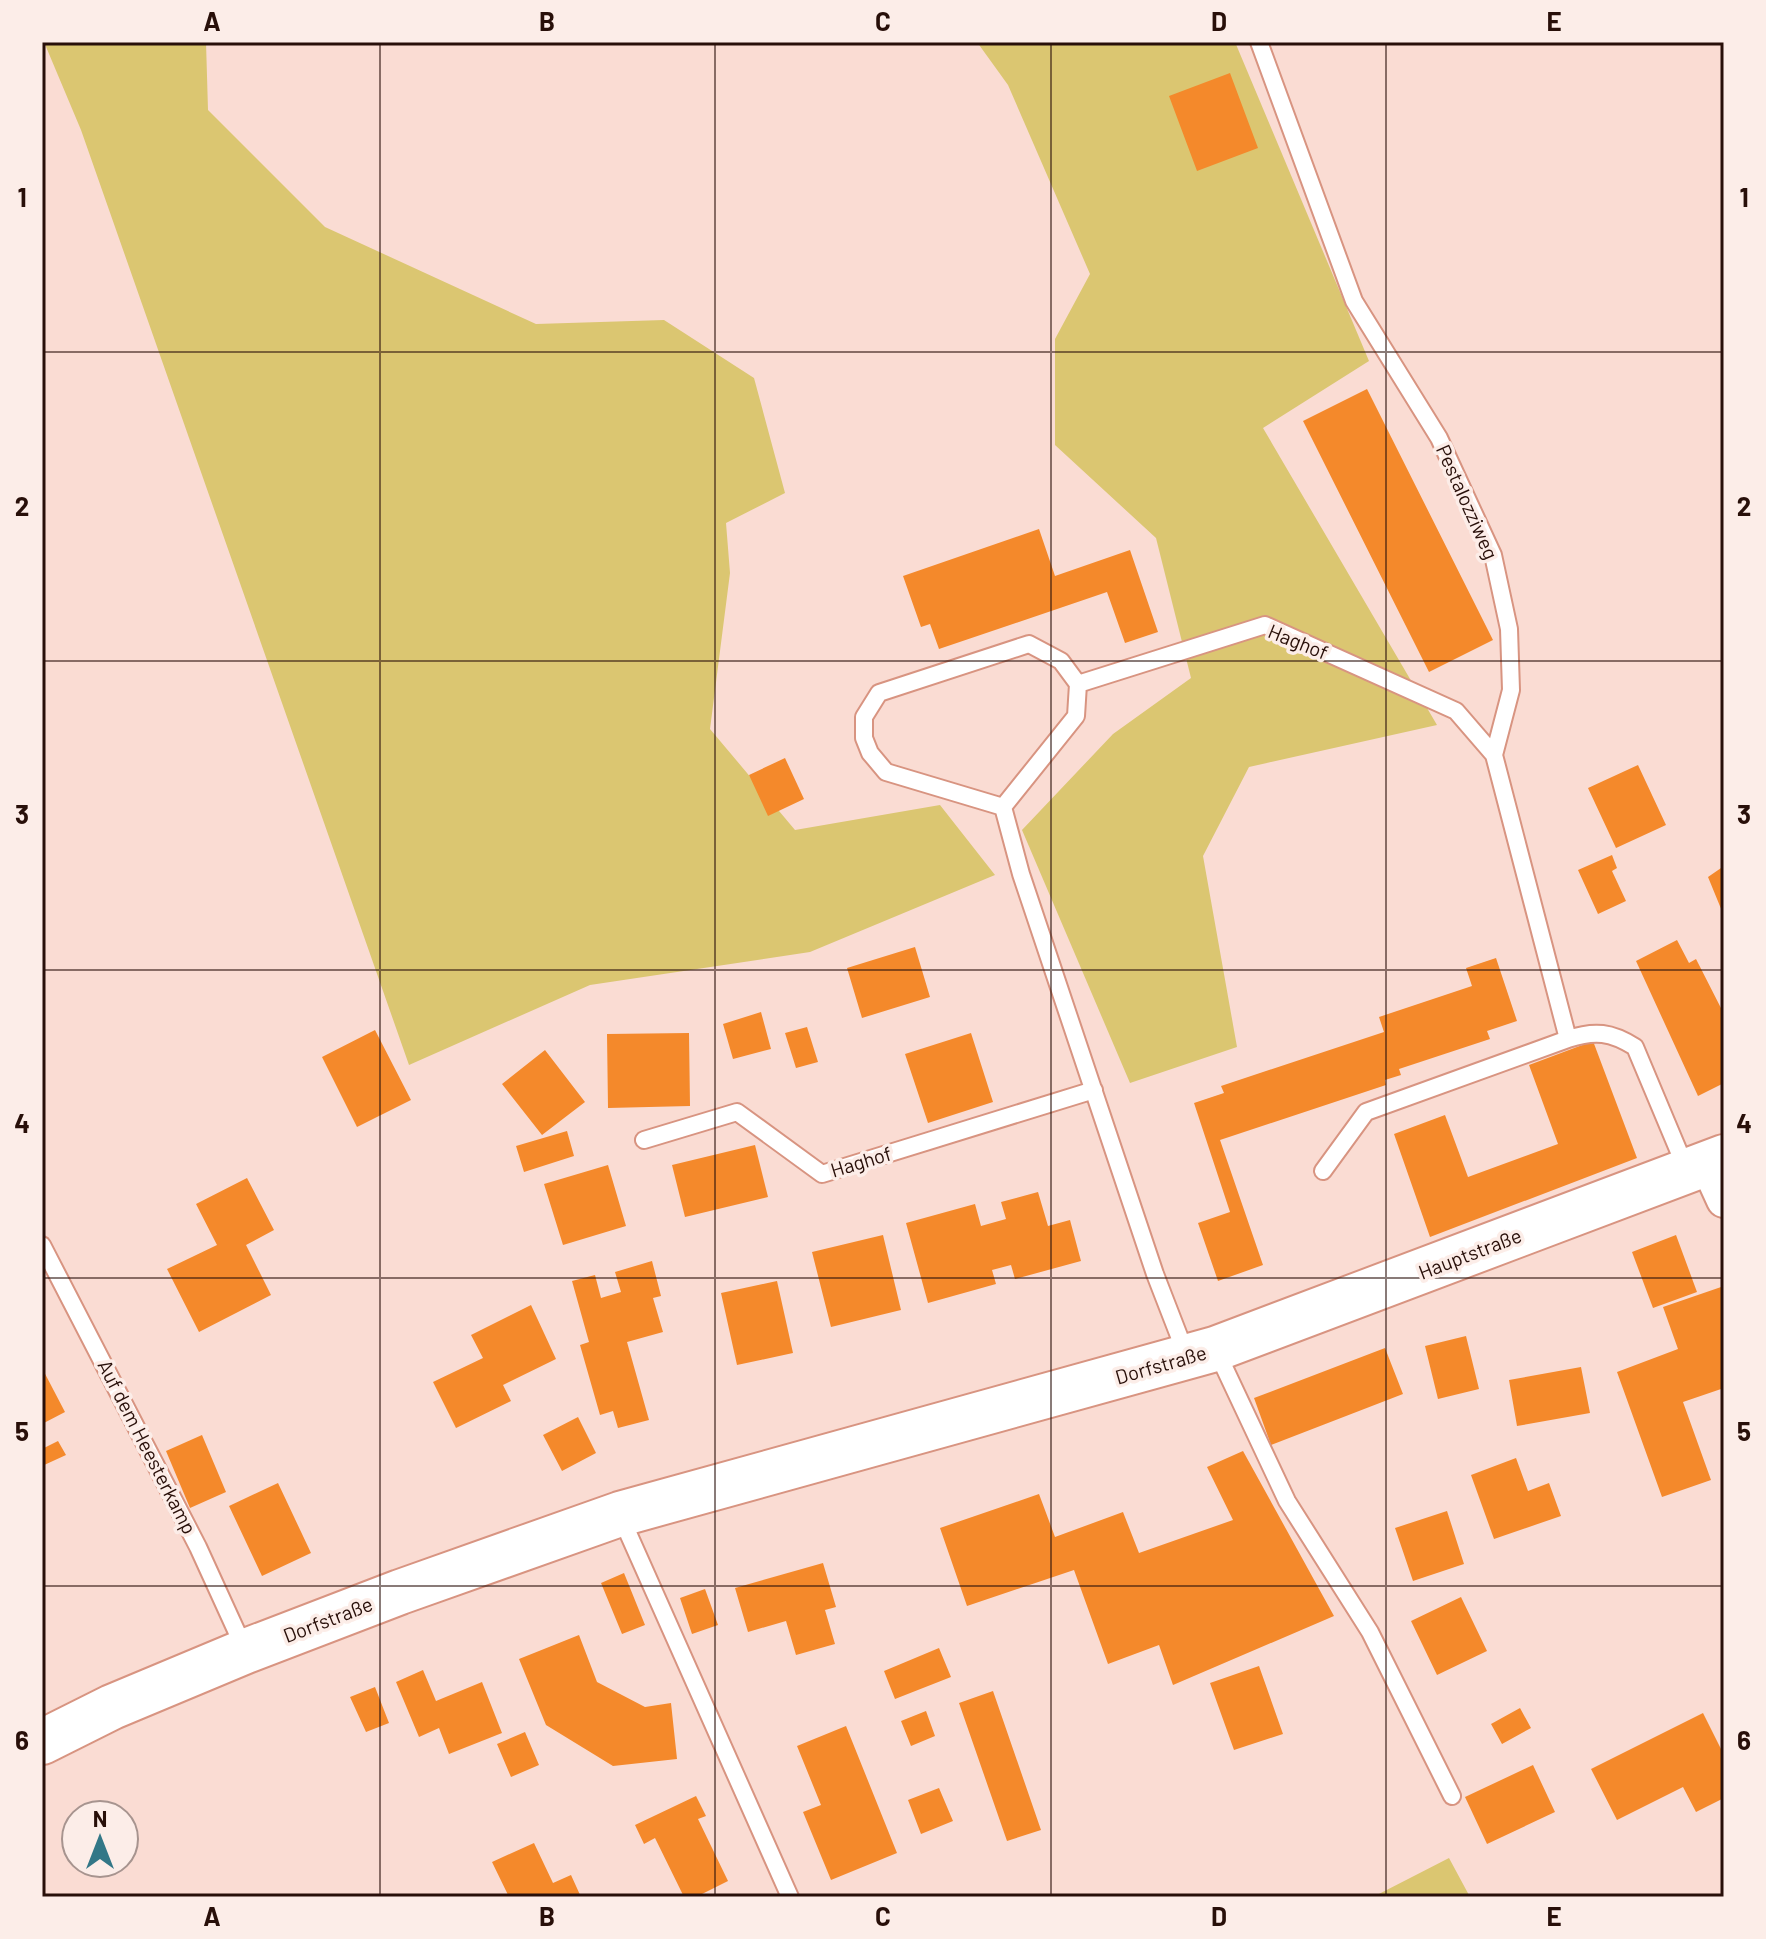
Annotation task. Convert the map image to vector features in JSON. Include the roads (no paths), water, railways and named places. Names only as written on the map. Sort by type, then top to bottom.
[{"type":"main road","name":"Hauptstraße","points":[[1201,1354],[1711,1173]]},
{"type":"main road","name":"Dorfstraße","points":[[42,1742],[112,1707],[246,1651],[400,1592],[620,1514],[1201,1354]]},
{"type":"lane","name":"Pestalozziweg","points":[[1259,42],[1354,301],[1439,438],[1493,555],[1509,629],[1511,690],[1494,755],[1568,1039]]},
{"type":"lane","name":"Haghof","points":[[1078,684],[1265,625],[1456,711],[1494,755]]},
{"type":"lane","points":[[1029,644],[1061,661],[1078,684],[1076,716],[1003,807],[886,772],[870,753],[864,738],[864,717],[879,693],[1029,644]]},
{"type":"lane","points":[[1003,807],[1021,874],[1155,1274],[1201,1354]]},
{"type":"lane","points":[[1323,1171],[1366,1112],[1592,1031],[1617,1036],[1635,1047],[1711,1173]]},
{"type":"lane","name":"Haghof","points":[[644,1140],[737,1112],[822,1174],[1094,1090]]},
{"type":"lane","name":"Auf dem Heesterkamp","points":[[42,1245],[198,1547],[246,1651]]},
{"type":"lane","name":"Dorfstraße","points":[[1201,1354],[1287,1501],[1370,1632],[1452,1796]]},
{"type":"lane","points":[[620,1514],[790,1897]]}]
